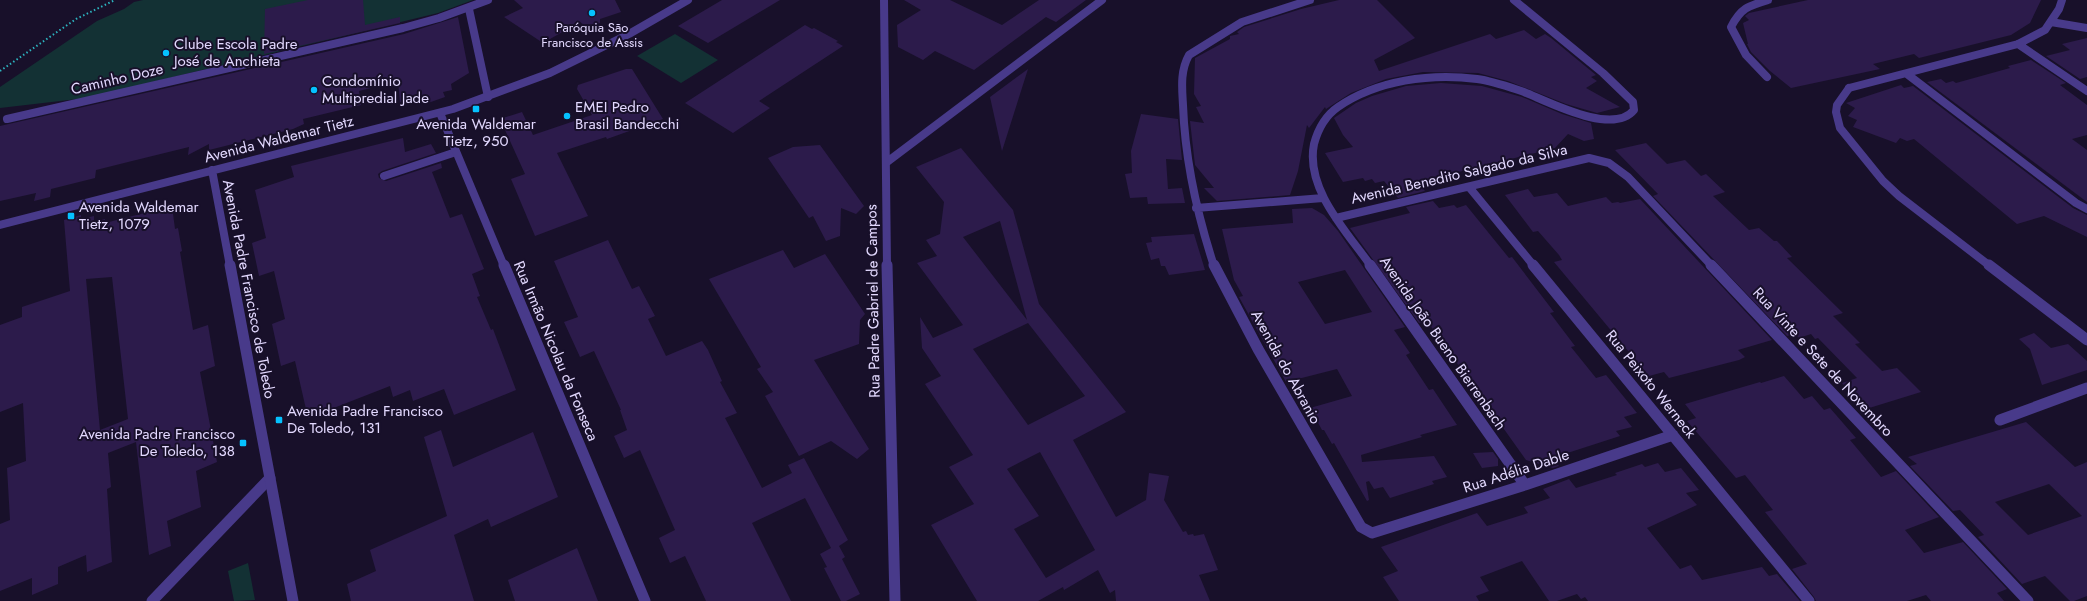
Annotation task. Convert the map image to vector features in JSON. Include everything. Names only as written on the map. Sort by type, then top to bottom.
[{"type":"street","name":"Caminho Doze","points":[[7,118],[403,28],[469,9],[488,0]]},
{"type":"street","name":"Avenida Waldemar Tietz","points":[[0,225],[440,113],[550,73],[584,57],[688,0]]},
{"type":"street","name":"Rua Padre Gabriel de Campos","points":[[884,0],[887,162],[886,236],[895,601]]},
{"type":"street","points":[[887,162],[1102,0]]},
{"type":"street","name":"Avenida do Abranio","points":[[1310,0],[1242,22],[1200,46],[1189,55],[1184,64],[1182,79],[1184,130],[1196,208],[1214,266],[1233,304],[1300,425],[1361,527],[1367,531]]},
{"type":"street","name":"Avenida João Bueno Bierrenbach","points":[[1514,0],[1582,54],[1624,93],[1633,102],[1634,110],[1630,116],[1621,120],[1594,118],[1480,79],[1457,77],[1425,78],[1400,82],[1370,91],[1345,101],[1327,115],[1318,131],[1312,153],[1313,174],[1323,198],[1525,485]]},
{"type":"street","points":[[1767,78],[1748,59],[1737,43],[1731,27],[1738,12],[1750,5],[1768,0]]},
{"type":"street","points":[[2062,0],[2051,22],[2045,30],[2018,44],[1849,88],[1837,105],[1836,112],[1840,128],[1845,136],[1898,196],[2006,280],[2087,340]]},
{"type":"street","points":[[469,9],[488,96]]},
{"type":"street","points":[[2051,22],[2087,28]]},
{"type":"street","points":[[2018,44],[2087,91]]},
{"type":"street","points":[[1907,74],[2076,203],[2087,209]]},
{"type":"street","name":"Rua Irmão Nicolau da Fonseca","points":[[440,113],[645,601]]},
{"type":"street","points":[[384,176],[456,152]]},
{"type":"street","name":"Avenida Benedito Salgado da Silva","points":[[1336,218],[1589,158]]},
{"type":"street","name":"Rua Vinte e Sete de Novembro","points":[[1589,158],[1598,158],[1617,168],[1660,211],[2028,601]]},
{"type":"street","name":"Avenida Padre Francisco de Toledo","points":[[212,170],[293,601]]},
{"type":"street","name":"Rua Peixoto Werneck","points":[[1469,187],[1809,601]]},
{"type":"street","points":[[1196,208],[1323,198]]},
{"type":"street","points":[[2000,420],[2087,388]]},
{"type":"street","name":"Rua Adélia Dable","points":[[1367,531],[1372,532],[1525,485],[1673,435]]},
{"type":"street","points":[[152,601],[270,478]]},
{"type":"path","points":[[0,71],[76,19],[115,0]]},
{"type":"green space","name":"Clube Escola Padre José de Anchieta","points":[[143,0],[473,0],[438,13],[86,98],[0,108],[0,87],[97,21],[124,9],[134,2]]},
{"type":"green space","points":[[675,34],[718,60],[681,83],[637,56]]},
{"type":"green space","points":[[248,563],[255,600],[234,601],[228,571]]},
{"type":"building","points":[[308,0],[363,0],[365,25],[400,17],[400,23],[264,54],[265,9]]},
{"type":"building","points":[[514,0],[615,0],[621,12],[600,19],[600,23],[587,27],[580,22],[543,43],[504,17],[523,8]]},
{"type":"building","points":[[722,0],[780,0],[708,43],[678,26]]},
{"type":"building","points":[[904,0],[950,0],[1002,25],[1039,0],[1086,0],[1056,22],[1046,17],[974,70],[935,51],[923,60],[898,47],[897,25],[921,10]]},
{"type":"building","points":[[1339,0],[1377,0],[1415,38],[1374,60],[1379,71],[1490,34],[1496,39],[1524,30],[1536,39],[1545,34],[1551,38],[1596,75],[1591,77],[1597,81],[1586,88],[1620,107],[1597,113],[1566,104],[1508,81],[1478,73],[1423,72],[1386,79],[1351,93],[1326,109],[1325,107],[1309,128],[1307,125],[1298,171],[1290,195],[1217,201],[1204,188],[1214,188],[1195,165],[1190,121],[1204,123],[1196,107],[1201,106],[1194,94],[1195,58],[1230,39],[1230,36],[1239,34],[1237,32],[1244,27],[1301,9]]},
{"type":"building","points":[[1808,0],[2041,0],[2030,23],[2011,35],[1919,58],[1914,54],[1873,64],[1880,69],[1791,88],[1770,71],[1751,52],[1747,44],[1743,23],[1749,20],[1745,16],[1749,13]]},
{"type":"building","points":[[458,17],[469,73],[451,84],[452,90],[443,92],[445,97],[428,103],[425,96],[400,102],[398,81],[359,91],[361,105],[303,119],[304,124],[293,129],[209,150],[209,144],[188,155],[189,147],[96,170],[95,178],[51,189],[50,197],[34,201],[36,193],[0,201],[0,126],[404,34]]},
{"type":"building","points":[[805,25],[812,29],[814,28],[838,41],[836,42],[843,46],[759,101],[770,108],[733,133],[685,103]]},
{"type":"building","points":[[2087,38],[2087,77],[2080,79],[2046,56],[2070,50],[2062,44]]},
{"type":"building","points":[[2031,60],[2066,83],[2060,85],[2087,105],[2087,135],[2072,139],[2087,150],[2087,202],[1927,82],[1941,79],[1946,83],[1953,81],[1956,83],[2010,68],[2008,66]]},
{"type":"building","points":[[626,69],[632,69],[663,119],[607,139],[606,137],[557,153],[588,216],[535,236],[511,179],[525,174],[500,119],[522,112],[533,135],[592,115],[577,89],[578,85]]},
{"type":"building","points":[[1028,69],[1002,151],[990,97]]},
{"type":"building","points":[[1441,83],[1482,86],[1522,97],[1562,114],[1591,123],[1594,139],[1584,141],[1568,134],[1555,148],[1418,182],[1425,191],[1398,198],[1384,181],[1375,183],[1372,179],[1365,181],[1363,178],[1343,182],[1325,153],[1353,147],[1343,135],[1334,118],[1356,103],[1372,96],[1406,86]]},
{"type":"building","points":[[1901,85],[1904,88],[1913,86],[2073,208],[2087,215],[2087,237],[2044,216],[2017,224],[1914,139],[1907,141],[1900,138],[1896,143],[1853,127],[1857,120],[1848,116],[1855,108],[1846,103]]},
{"type":"building","points":[[1141,114],[1178,119],[1182,160],[1166,159],[1168,189],[1182,188],[1185,203],[1148,204],[1147,197],[1130,198],[1125,174],[1132,173],[1131,151]]},
{"type":"building","points":[[403,138],[405,152],[431,144],[436,153],[382,171],[378,174],[379,178],[386,181],[441,163],[442,168],[432,172],[450,218],[462,214],[484,269],[472,274],[480,296],[477,297],[491,330],[493,329],[516,390],[454,415],[444,389],[413,401],[410,390],[393,397],[390,386],[308,418],[295,361],[281,366],[272,324],[285,319],[274,271],[259,276],[252,243],[266,238],[255,190],[294,177],[291,166]]},
{"type":"building","points":[[1646,143],[1667,164],[1685,160],[1701,176],[1706,174],[1725,192],[1713,196],[1749,230],[1759,228],[1774,241],[1777,241],[1792,257],[1787,258],[1843,313],[1833,316],[1860,343],[1855,344],[1882,371],[1897,368],[1921,392],[1866,409],[1842,383],[1857,378],[1818,338],[1815,339],[1811,334],[1799,338],[1795,334],[1787,336],[1653,196],[1658,194],[1615,150]]},
{"type":"building","points":[[820,145],[864,206],[856,214],[841,208],[840,236],[826,241],[813,216],[809,218],[768,158],[793,147]]},
{"type":"building","points":[[961,148],[1013,210],[1039,304],[1126,412],[1073,440],[1116,517],[1146,500],[1149,473],[1169,476],[1164,500],[1183,532],[1186,531],[1188,535],[1193,534],[1194,536],[1204,534],[1218,570],[1199,575],[1210,601],[1116,601],[1115,590],[1110,593],[1098,570],[1064,590],[1063,587],[1038,601],[977,601],[931,525],[974,504],[949,467],[973,455],[925,384],[941,376],[922,348],[920,317],[933,338],[963,325],[917,263],[937,256],[926,240],[940,234],[944,202],[916,167]],"holes":[[[1000,221],[1027,320],[963,237]],[[1028,323],[1085,396],[1028,425],[973,349]],[[1040,452],[1095,550],[1046,578],[1014,529],[1039,516],[1007,469]]]},
{"type":"building","points":[[1528,189],[1534,197],[1557,193],[1568,206],[1606,197],[1612,203],[1640,199],[1772,340],[1738,350],[1745,357],[1739,360],[1669,378],[1664,372],[1649,376],[1554,262],[1562,260],[1559,255],[1538,231],[1533,232],[1505,195]]},
{"type":"building","points":[[1433,201],[1439,208],[1454,205],[1457,208],[1466,205],[1509,258],[1512,257],[1554,312],[1550,313],[1575,346],[1571,347],[1596,378],[1606,375],[1637,413],[1624,417],[1632,427],[1616,431],[1620,436],[1552,458],[1559,466],[1553,468],[1526,460],[1427,321],[1419,323],[1350,228],[1410,213],[1406,207]]},
{"type":"building","points":[[172,206],[175,229],[178,228],[182,251],[180,252],[193,330],[208,325],[215,366],[200,372],[217,462],[196,471],[201,507],[167,521],[171,546],[149,555],[136,442],[108,453],[111,487],[107,489],[112,562],[87,572],[86,555],[58,567],[58,584],[32,595],[32,578],[0,591],[0,524],[10,520],[7,468],[26,461],[23,403],[0,412],[0,325],[22,317],[22,307],[70,291],[64,220],[81,215],[81,219],[94,216],[94,222],[105,219],[105,223]],"holes":[[[112,277],[128,419],[100,430],[86,279]]]},
{"type":"building","points":[[1312,208],[1324,215],[1338,231],[1405,327],[1394,330],[1410,353],[1406,355],[1429,390],[1433,389],[1457,425],[1420,435],[1422,437],[1361,455],[1362,462],[1434,456],[1447,477],[1432,481],[1434,484],[1390,498],[1383,487],[1374,489],[1369,481],[1366,482],[1369,500],[1367,501],[1334,443],[1332,444],[1324,430],[1322,430],[1310,408],[1352,396],[1337,369],[1286,382],[1239,297],[1243,296],[1234,280],[1222,229],[1293,223],[1292,209]],"holes":[[[1345,270],[1372,312],[1325,324],[1298,282]]]},
{"type":"building","points":[[1194,234],[1205,270],[1169,275],[1165,266],[1161,266],[1159,258],[1151,260],[1146,243],[1152,242],[1151,237]]},
{"type":"building","points":[[608,240],[632,289],[639,286],[655,316],[648,319],[666,356],[702,341],[708,350],[722,381],[720,382],[737,413],[725,418],[762,488],[792,473],[788,465],[804,458],[848,540],[839,546],[845,557],[842,559],[860,594],[846,601],[841,601],[824,568],[827,567],[820,554],[831,548],[805,498],[752,523],[791,601],[706,601],[685,556],[670,563],[659,538],[675,530],[640,450],[624,458],[614,436],[627,430],[621,410],[594,351],[580,357],[564,322],[578,317],[554,261]]},
{"type":"building","points":[[783,250],[794,268],[825,254],[865,314],[860,320],[859,344],[814,360],[869,449],[857,459],[831,441],[799,456],[765,396],[773,392],[757,369],[761,367],[709,279]]},
{"type":"building","points":[[2034,333],[2051,348],[2068,344],[2087,361],[2087,370],[2042,385],[2030,349],[2019,339]]},
{"type":"building","points":[[1784,376],[1804,399],[1812,396],[1824,410],[1830,408],[1856,438],[1850,440],[1881,477],[1896,471],[1939,517],[1905,530],[1924,553],[1963,542],[2007,589],[1997,593],[2004,601],[1931,601],[1926,595],[1907,601],[1816,601],[1792,569],[1807,564],[1765,512],[1773,510],[1745,475],[1736,478],[1687,421],[1696,418],[1685,404]]},
{"type":"building","points":[[2026,422],[2075,467],[2087,462],[2087,596],[2070,601],[2045,576],[2022,584],[1978,537],[1984,535],[1960,510],[1953,511],[1910,466],[1917,464],[1908,457]],"holes":[[[2049,484],[2082,516],[2028,535],[1995,502]]]},
{"type":"building","points":[[441,430],[453,467],[533,432],[558,497],[491,527],[488,519],[454,535],[474,601],[351,601],[347,584],[376,571],[370,550],[447,516],[424,437]]},
{"type":"building","points":[[1493,452],[1498,459],[1498,466],[1482,468],[1473,453]]},
{"type":"building","points":[[1658,463],[1665,472],[1681,468],[1699,490],[1686,493],[1697,505],[1647,528],[1680,569],[1691,565],[1702,580],[1762,567],[1769,576],[1777,574],[1800,601],[1588,601],[1585,597],[1581,599],[1577,594],[1557,601],[1549,601],[1522,561],[1480,577],[1489,591],[1476,596],[1479,601],[1399,601],[1383,577],[1398,571],[1381,547],[1477,513],[1487,526],[1528,513],[1524,507],[1550,498],[1543,489],[1569,479],[1576,488],[1617,475],[1615,473],[1642,464],[1645,467]]},
{"type":"building","points":[[577,548],[598,601],[515,601],[508,580]]},
{"type":"place","name":"Paróquia São Francisco de Assis","points":[[592,13]]},
{"type":"place","name":"Clube Escola Padre José de Anchieta","points":[[166,53]]},
{"type":"place","name":"Condomínio Multipredial Jade","points":[[314,90]]},
{"type":"place","name":"Avenida Waldemar Tietz, 950","points":[[476,109]]},
{"type":"place","name":"EMEI Pedro Brasil Bandecchi","points":[[567,116]]},
{"type":"place","name":"Avenida Waldemar Tietz, 1079","points":[[71,216]]},
{"type":"place","name":"Avenida Padre Francisco De Toledo, 131","points":[[279,420]]},
{"type":"place","name":"Avenida Padre Francisco De Toledo, 138","points":[[243,443]]}]
